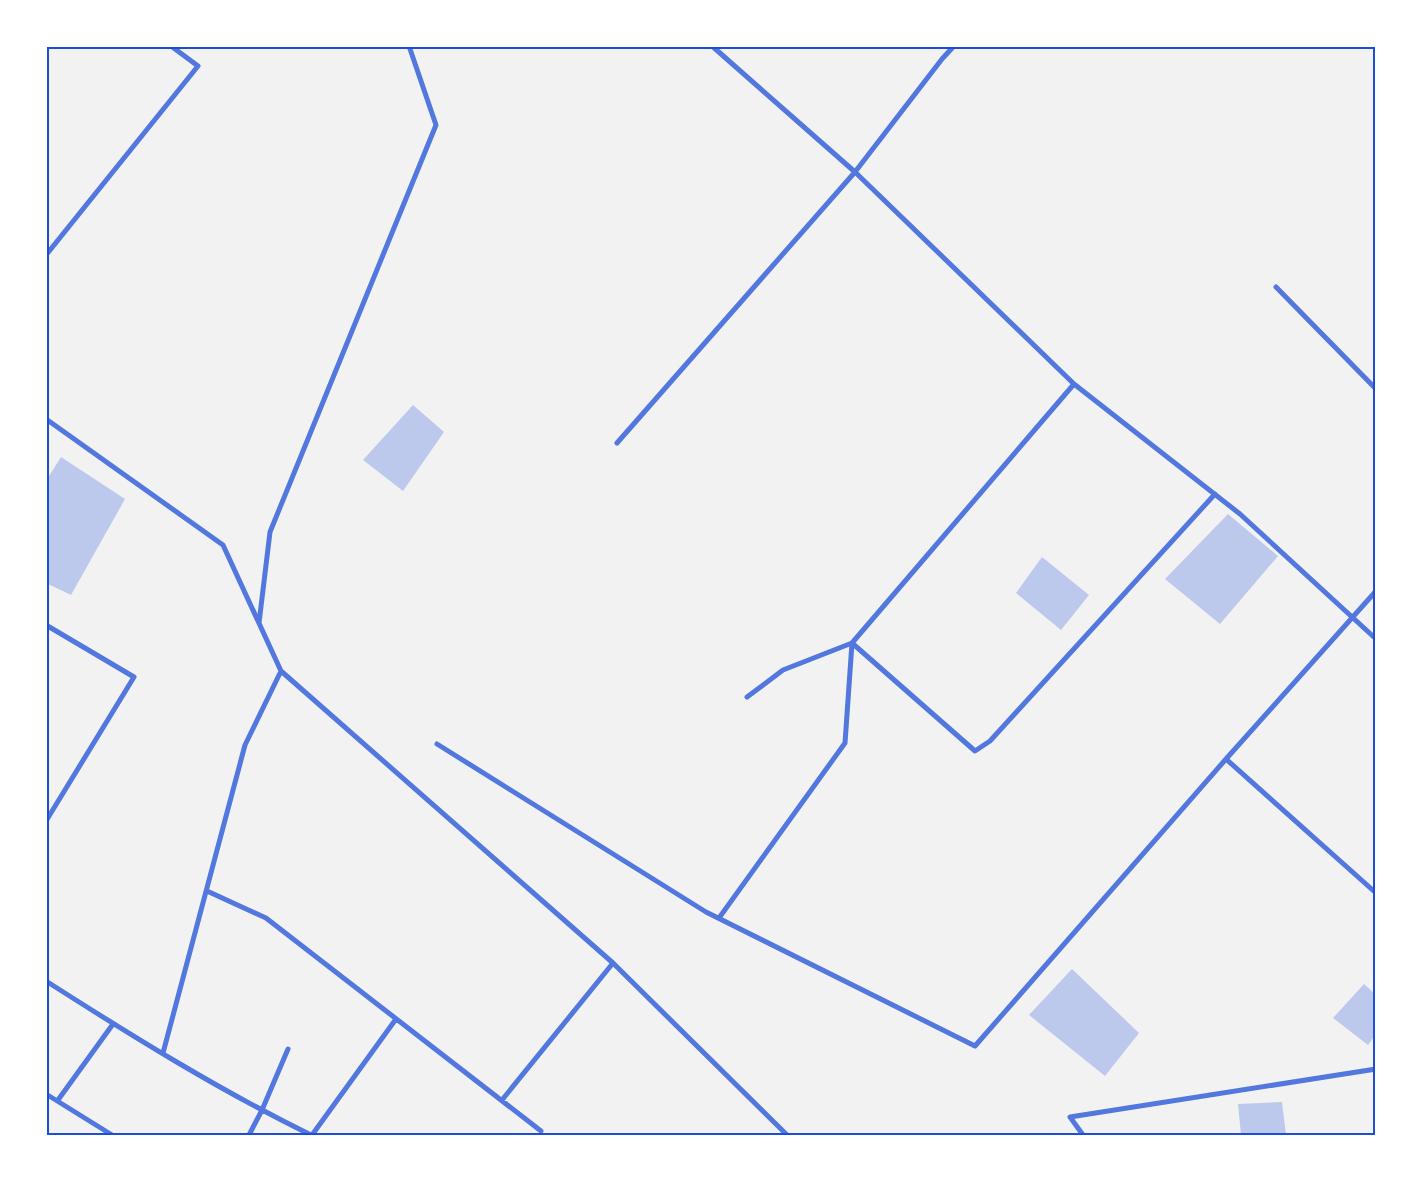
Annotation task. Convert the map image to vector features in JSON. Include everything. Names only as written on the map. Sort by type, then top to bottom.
[{"type":"street","points":[[46,255],[198,66],[172,46]]},
{"type":"street","points":[[260,624],[270,532],[436,126],[409,46]]},
{"type":"street","points":[[712,46],[855,172],[1074,384],[1240,514],[1376,639]]},
{"type":"street","points":[[617,443],[855,172],[954,46]]},
{"type":"street","points":[[1276,286],[1376,389]]},
{"type":"street","points":[[747,697],[784,670],[852,643],[1074,384]]},
{"type":"street","points":[[46,419],[223,545],[281,671],[614,963],[787,1135]]},
{"type":"street","points":[[852,643],[975,751],[990,741],[1214,494]]},
{"type":"street","points":[[437,744],[706,912],[975,1046],[1376,591]]},
{"type":"street","points":[[46,625],[134,677],[46,821]]},
{"type":"street","points":[[719,918],[845,743],[852,643]]},
{"type":"street","points":[[163,1053],[244,745],[281,671]]},
{"type":"street","points":[[1226,759],[1376,893]]},
{"type":"street","points":[[207,891],[266,918],[541,1131]]},
{"type":"street","points":[[502,1100],[614,963]]},
{"type":"street","points":[[46,981],[113,1024],[262,1110],[311,1135],[396,1019]]},
{"type":"street","points":[[58,1100],[113,1024]]},
{"type":"street","points":[[249,1135],[262,1110],[288,1049]]},
{"type":"street","points":[[1083,1135],[1070,1117],[1376,1068]]},
{"type":"street","points":[[46,1094],[112,1135]]},
{"type":"building","points":[[413,405],[444,432],[403,491],[363,460]]},
{"type":"building","points":[[61,457],[125,499],[71,595],[46,583],[46,481]]},
{"type":"building","points":[[1228,514],[1278,556],[1220,624],[1165,579]]},
{"type":"building","points":[[1042,557],[1089,595],[1061,630],[1016,593]]},
{"type":"building","points":[[1072,969],[1139,1033],[1105,1076],[1029,1015]]},
{"type":"building","points":[[1364,984],[1376,995],[1376,1034],[1368,1045],[1333,1018]]},
{"type":"building","points":[[1282,1102],[1286,1135],[1241,1135],[1238,1104]]}]
